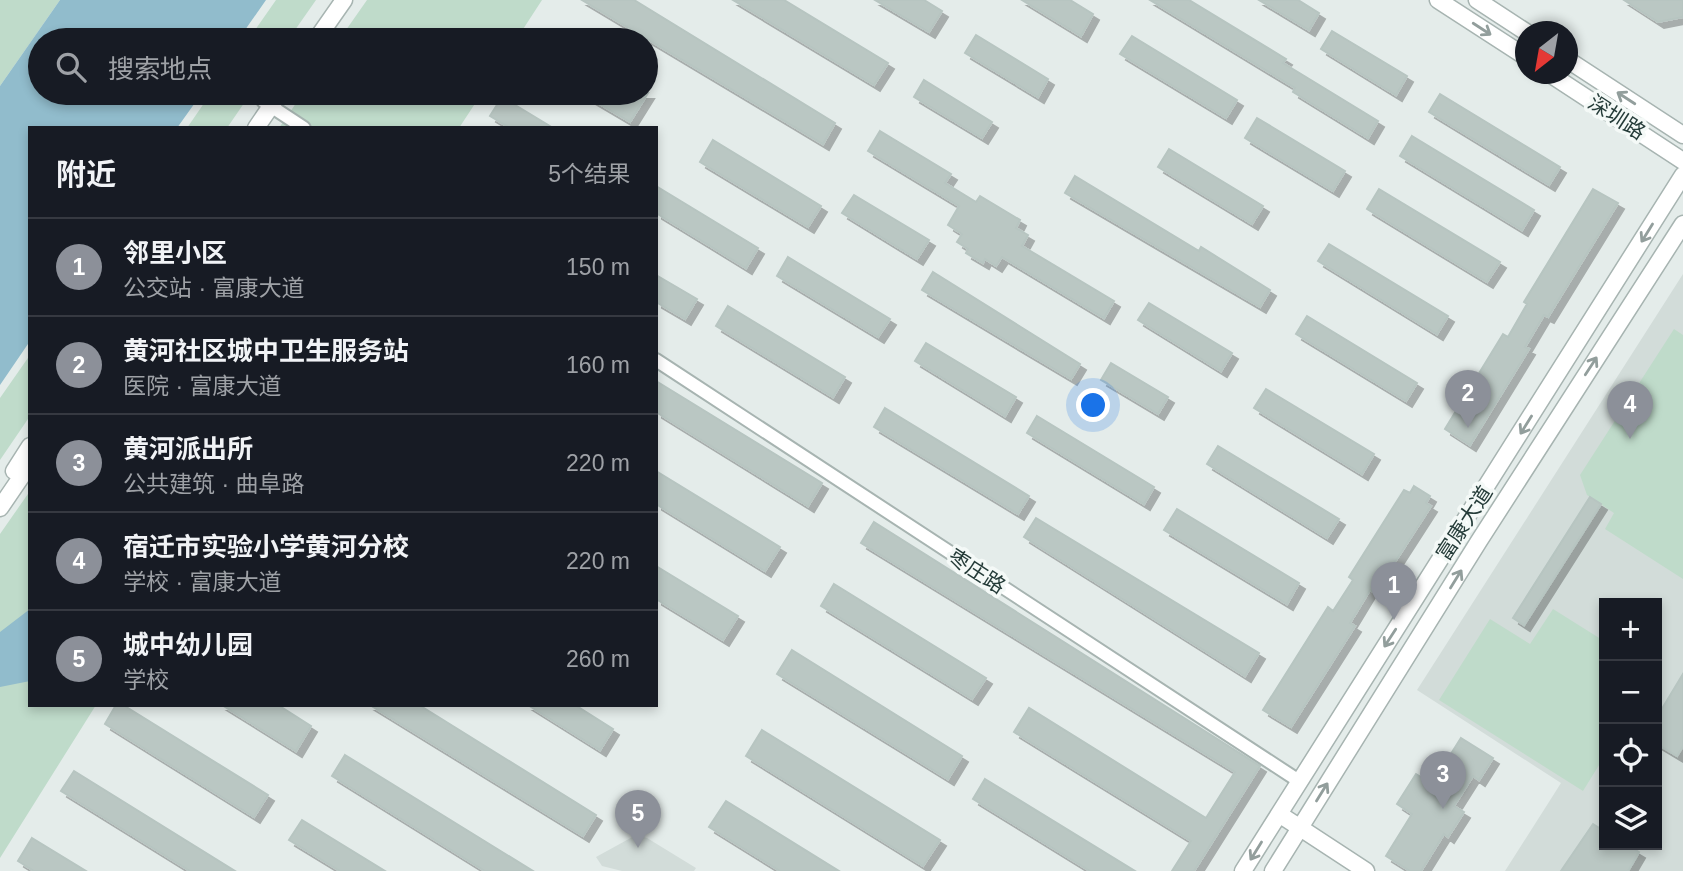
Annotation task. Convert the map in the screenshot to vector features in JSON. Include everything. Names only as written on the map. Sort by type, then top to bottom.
[{"type":"street","points":[[312,28],[332,0]]},
{"type":"street","points":[[324,28],[344,0]]},
{"type":"street","points":[[1438,0],[1515,50]]},
{"type":"street","points":[[1476,0],[1515,25]]},
{"type":"street","name":"深圳路","points":[[1578,67],[1683,135]]},
{"type":"street","name":"深圳路","points":[[1565,84],[1683,161]]},
{"type":"street","points":[[247,126],[265,105]]},
{"type":"street","points":[[257,126],[268,105]]},
{"type":"street","points":[[279,105],[302,126]]},
{"type":"street","name":"富康大道","points":[[1243,871],[1683,175]]},
{"type":"street","name":"富康大道","points":[[1273,871],[1486,530],[1683,224]]},
{"type":"street","name":"枣庄路","points":[[658,361],[1299,781]]},
{"type":"street","points":[[0,491],[28,449]]},
{"type":"street","points":[[0,508],[28,467]]},
{"type":"street","points":[[1279,814],[1366,871]]},
{"type":"shaded area","points":[[1683,274],[1683,871],[1505,871],[1561,783],[1417,690]]},
{"type":"shaded area","points":[[636,835],[647,838],[696,868],[694,871],[622,871],[602,866],[596,857]]},
{"type":"green space","points":[[0,0],[60,0],[40,28],[28,28],[28,46],[0,86]]},
{"type":"green space","points":[[276,0],[316,0],[296,28],[256,28]]},
{"type":"green space","points":[[367,0],[542,0],[524,28],[347,28]]},
{"type":"green space","points":[[203,105],[243,105],[228,126],[188,126]]},
{"type":"green space","points":[[295,105],[474,105],[460,126],[280,126]]},
{"type":"green space","points":[[1674,329],[1683,335],[1683,579],[1605,529],[1614,513],[1587,495],[1580,475]]},
{"type":"green space","points":[[28,358],[28,419],[0,460],[0,398]]},
{"type":"green space","points":[[28,494],[28,707],[95,707],[0,858],[0,534]]},
{"type":"green space","points":[[1553,609],[1599,638],[1599,765],[1583,791],[1439,700],[1490,619],[1530,644]]},
{"type":"water","points":[[60,0],[266,0],[246,28],[40,28]]},
{"type":"water","points":[[28,46],[28,105],[193,105],[178,126],[28,126],[28,344],[0,385],[0,86]]},
{"type":"water","points":[[28,611],[28,681],[0,687],[0,632]]},
{"type":"building","points":[[582,0],[634,0],[835,123],[823,144],[658,45],[658,28],[629,28]]},
{"type":"building","points":[[733,0],[784,0],[888,63],[874,85]]},
{"type":"building","points":[[875,0],[924,0],[942,11],[929,32]]},
{"type":"building","points":[[1022,0],[1070,0],[1093,14],[1081,36]]},
{"type":"building","points":[[1150,0],[1189,0],[1286,59],[1283,63],[1378,121],[1368,138],[1293,92],[1295,88]]},
{"type":"building","points":[[1259,0],[1298,0],[1319,13],[1309,30]]},
{"type":"building","points":[[1624,0],[1683,0],[1683,17],[1658,22]]},
{"type":"building","points":[[1332,31],[1407,76],[1396,95],[1321,49]]},
{"type":"building","points":[[976,35],[1048,79],[1038,97],[965,53]]},
{"type":"building","points":[[1132,36],[1237,100],[1226,118],[1120,54]]},
{"type":"building","points":[[924,80],[992,122],[982,138],[914,97]]},
{"type":"building","points":[[1440,94],[1560,167],[1549,185],[1429,112]]},
{"type":"building","points":[[497,105],[515,105],[550,126],[507,126],[490,116]]},
{"type":"building","points":[[601,105],[641,105],[630,122]]},
{"type":"building","points":[[1257,118],[1345,171],[1333,191],[1245,138]]},
{"type":"building","points":[[880,131],[951,174],[945,183],[976,202],[980,196],[1020,220],[1016,228],[1028,235],[1022,246],[1114,301],[1104,318],[1002,257],[996,266],[985,259],[983,263],[966,253],[968,249],[957,242],[962,234],[948,225],[959,206],[868,151]]},
{"type":"building","points":[[1412,136],[1534,210],[1522,230],[1400,156]]},
{"type":"building","points":[[713,140],[821,206],[808,227],[700,162]]},
{"type":"building","points":[[1169,149],[1263,206],[1252,224],[1158,167]]},
{"type":"building","points":[[1075,176],[1199,251],[1201,247],[1270,290],[1260,307],[1065,193]]},
{"type":"building","points":[[658,187],[758,248],[746,268],[658,214]]},
{"type":"building","points":[[1379,189],[1500,262],[1487,282],[1367,209]]},
{"type":"building","points":[[1593,189],[1618,203],[1548,317],[1544,315],[1525,347],[1529,349],[1470,445],[1445,429],[1503,334],[1508,337],[1527,304],[1524,302]]},
{"type":"building","points":[[854,195],[929,240],[917,259],[842,213]]},
{"type":"building","points":[[1329,244],[1448,316],[1437,334],[1318,261]]},
{"type":"building","points":[[788,257],[890,319],[878,337],[777,276]]},
{"type":"building","points":[[933,272],[1080,364],[1071,379],[922,290]]},
{"type":"building","points":[[658,276],[697,299],[685,319],[658,303]]},
{"type":"building","points":[[1149,303],[1232,353],[1221,371],[1138,320]]},
{"type":"building","points":[[728,306],[845,377],[833,397],[716,326]]},
{"type":"building","points":[[1307,316],[1417,383],[1406,401],[1296,334]]},
{"type":"building","points":[[926,343],[1016,397],[1005,416],[915,361]]},
{"type":"building","points":[[1111,363],[1168,397],[1158,414],[1101,380]]},
{"type":"building","points":[[658,382],[822,483],[808,506],[658,413]]},
{"type":"building","points":[[1266,389],[1374,454],[1362,474],[1254,408]]},
{"type":"building","points":[[885,408],[1029,496],[1018,514],[874,427]]},
{"type":"building","points":[[1037,416],[1154,487],[1144,504],[1027,433]]},
{"type":"building","points":[[1218,446],[1339,519],[1327,538],[1207,464]]},
{"type":"building","points":[[658,472],[780,547],[765,571],[658,505]]},
{"type":"building","points":[[1414,486],[1430,496],[1426,503],[1431,506],[1375,593],[1370,590],[1350,623],[1355,626],[1291,727],[1263,710],[1328,607],[1333,611],[1353,580],[1349,577],[1404,490],[1410,493]]},
{"type":"building","points":[[1590,497],[1601,504],[1524,625],[1513,618]]},
{"type":"building","points":[[1177,509],[1299,583],[1287,604],[1164,530]]},
{"type":"building","points":[[1036,518],[1259,653],[1245,676],[1024,537]]},
{"type":"building","points":[[874,522],[1260,766],[1194,871],[1172,871],[1191,841],[1014,732],[1029,708],[1206,818],[1235,772],[861,543]]},
{"type":"building","points":[[658,567],[738,616],[723,640],[658,600]]},
{"type":"building","points":[[834,584],[986,678],[972,699],[821,606]]},
{"type":"building","points":[[792,650],[962,756],[948,779],[777,674]]},
{"type":"building","points":[[1683,674],[1683,746],[1677,756],[1662,747],[1662,709]]},
{"type":"building","points":[[115,707],[126,707],[268,795],[254,817],[105,724]]},
{"type":"building","points":[[225,707],[281,707],[311,726],[296,751]]},
{"type":"building","points":[[373,707],[422,707],[596,815],[583,836]]},
{"type":"building","points":[[531,707],[578,707],[613,729],[600,750]]},
{"type":"building","points":[[762,730],[940,840],[923,866],[746,756]]},
{"type":"building","points":[[1461,738],[1493,758],[1479,780],[1473,776],[1454,806],[1464,812],[1448,837],[1444,834],[1421,871],[1410,871],[1386,856],[1412,814],[1397,804],[1416,774],[1432,784]]},
{"type":"building","points":[[345,755],[533,871],[485,871],[332,776]]},
{"type":"building","points":[[74,771],[235,871],[190,871],[61,791]]},
{"type":"building","points":[[985,779],[1135,871],[1090,871],[973,799]]},
{"type":"building","points":[[726,801],[839,871],[780,871],[709,827]]},
{"type":"building","points":[[302,820],[385,871],[340,871],[289,840]]},
{"type":"building","points":[[1593,824],[1599,828],[1599,850],[1639,852],[1628,871],[1561,871]]},
{"type":"building","points":[[32,838],[86,871],[34,871],[18,861]]},
{"type":"place","name":"黄河社区城中卫生服务站","points":[[1468,428]]},
{"type":"place","name":"宿迁市实验小学黄河分校","points":[[1630,439]]},
{"type":"place","name":"邻里小区","points":[[1394,620]]},
{"type":"place","name":"黄河派出所","points":[[1443,809]]},
{"type":"place","name":"城中幼儿园","points":[[638,848]]}]
